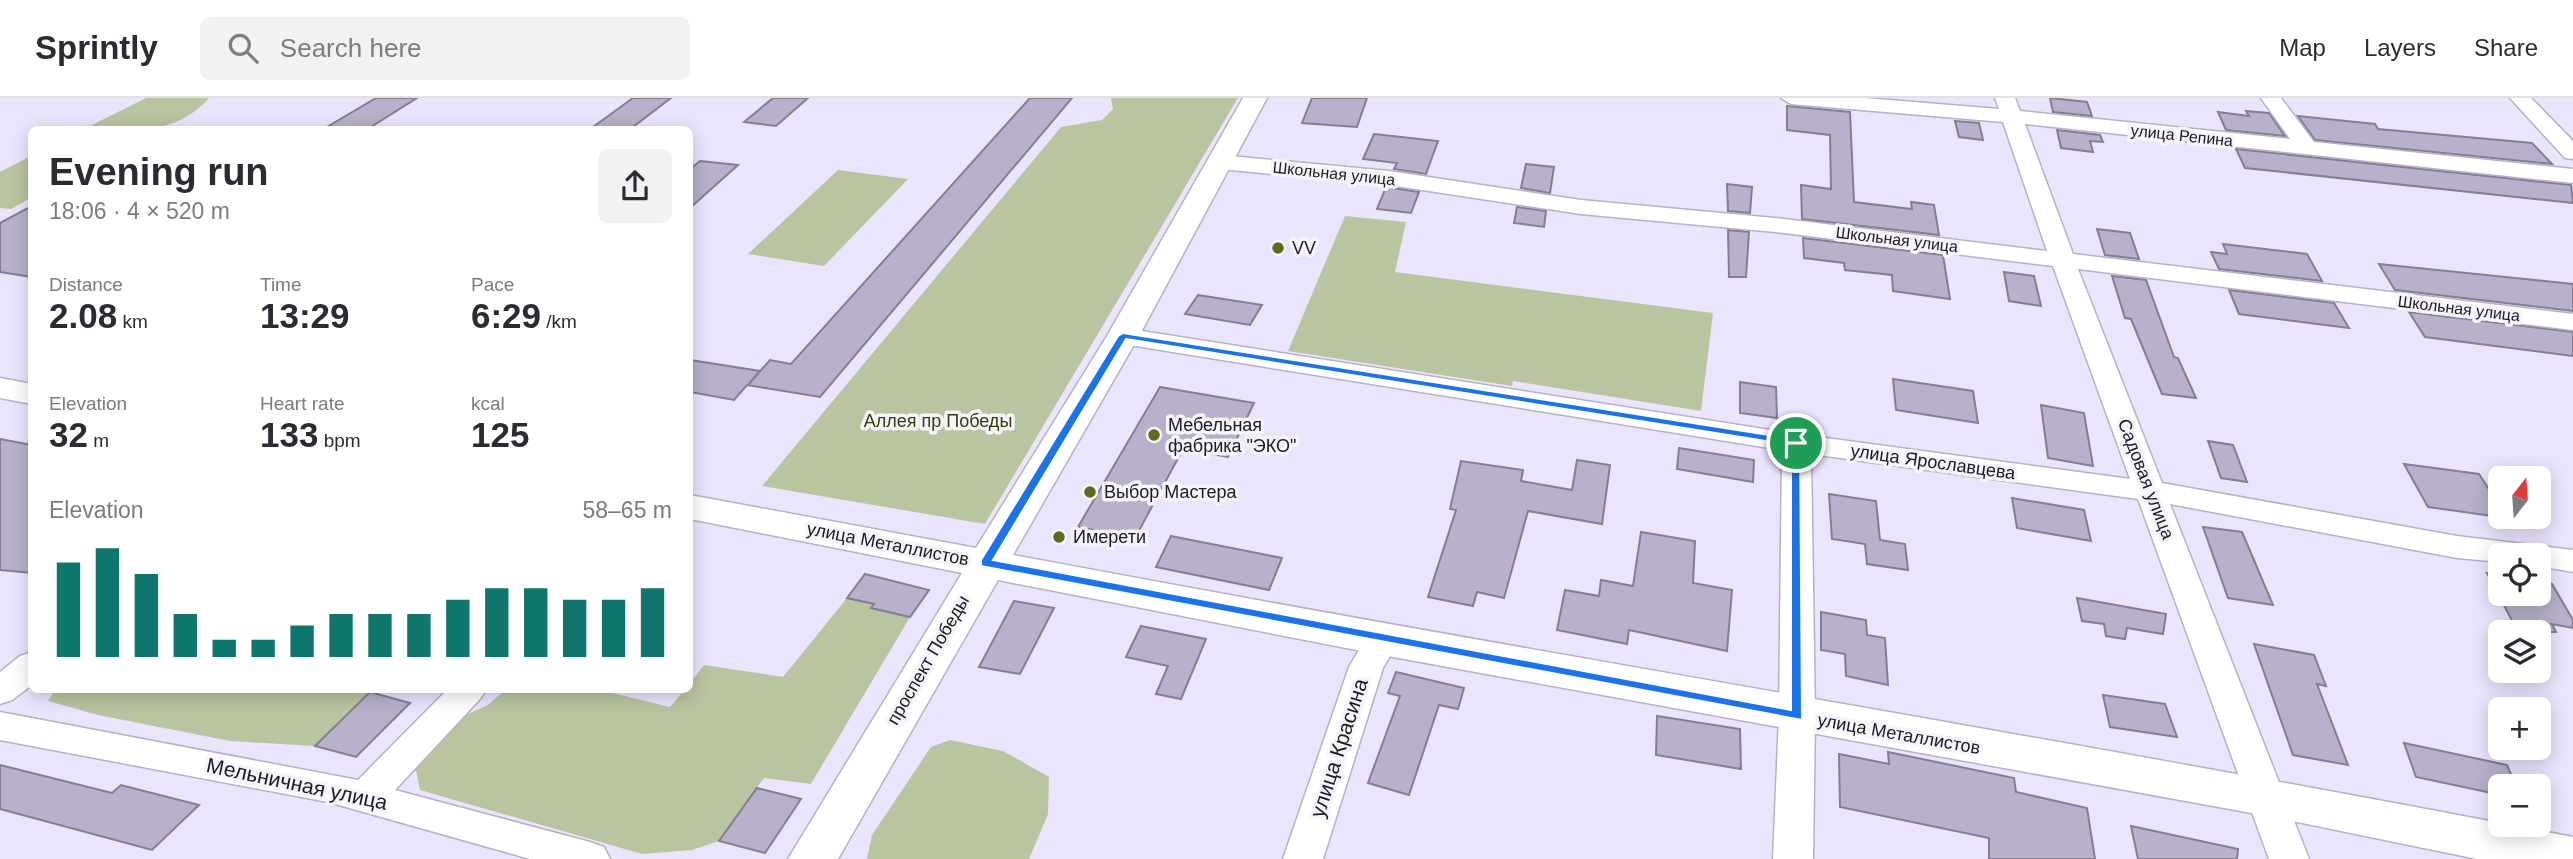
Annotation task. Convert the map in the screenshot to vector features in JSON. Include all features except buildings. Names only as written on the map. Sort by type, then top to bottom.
[{"type":"street","name":"проспект Победы","points":[[812,859],[985,563],[1123,336],[1255,98]]},
{"type":"street","name":"улица Репина","points":[[1791,98],[2008,107],[2308,149],[2573,176]]},
{"type":"street","points":[[2271,98],[2308,149]]},
{"type":"street","points":[[2520,98],[2573,153]]},
{"type":"street","name":"Садовая улица","points":[[2008,107],[2062,259],[2289,859]]},
{"type":"street","name":"Школьная улица","points":[[1220,162],[1389,178],[1581,207],[1775,225],[2573,322]]},
{"type":"street","name":"улица Ярославцева","points":[[1123,336],[1796,443],[2150,491],[2457,547],[2488,550]]},
{"type":"street","points":[[0,388],[28,393]]},
{"type":"street","points":[[1793,859],[1797,716],[1796,443]]},
{"type":"street","name":"улица Металлистов","points":[[693,508],[1382,640],[1797,716],[2267,797],[2573,858]]},
{"type":"street","name":"улица Ярославцева","points":[[2551,557],[2573,561]]},
{"type":"street","name":"улица Красина","points":[[1303,859],[1366,667],[1382,640]]},
{"type":"street","points":[[0,691],[28,668]]},
{"type":"street","points":[[365,797],[465,693]]},
{"type":"street","name":"Мельничная улица","points":[[0,726],[328,787],[590,859]]},
{"type":"green space","points":[[146,98],[209,98],[196,111],[163,126],[90,126]]},
{"type":"green space","name":"Аллея пр Победы","points":[[1111,98],[1238,98],[985,524],[762,486],[1061,127],[1102,120],[1113,109]]},
{"type":"green space","points":[[28,158],[28,200],[11,209],[0,208],[0,172]]},
{"type":"green space","points":[[838,170],[908,179],[824,266],[748,254]]},
{"type":"green space","points":[[1345,216],[1406,222],[1395,272],[1713,313],[1701,411],[1513,381],[1512,386],[1288,351]]},
{"type":"green space","points":[[847,598],[874,604],[872,609],[910,617],[811,784],[764,778],[719,841],[692,850],[642,854],[420,790],[414,760],[448,723],[488,705],[502,693],[612,693],[670,707],[682,693],[693,693],[693,679],[704,665],[783,677]]},
{"type":"green space","points":[[53,693],[370,693],[315,746],[230,741],[98,715],[48,701]]},
{"type":"green space","points":[[950,740],[1003,751],[1049,777],[1048,814],[1029,859],[867,859],[872,835],[931,747]]},
{"type":"place","name":"VV","points":[[1278,248]]},
{"type":"place","name":"Мебельная фабрика \"ЭКО\"","points":[[1154,435]]},
{"type":"place","name":"Выбор Мастера","points":[[1090,492]]},
{"type":"place","name":"Имерети","points":[[1059,537]]},
{"type":"route","points":[[1123,336],[1796,443],[1797,716],[1382,640],[985,563],[1123,336]]}]
